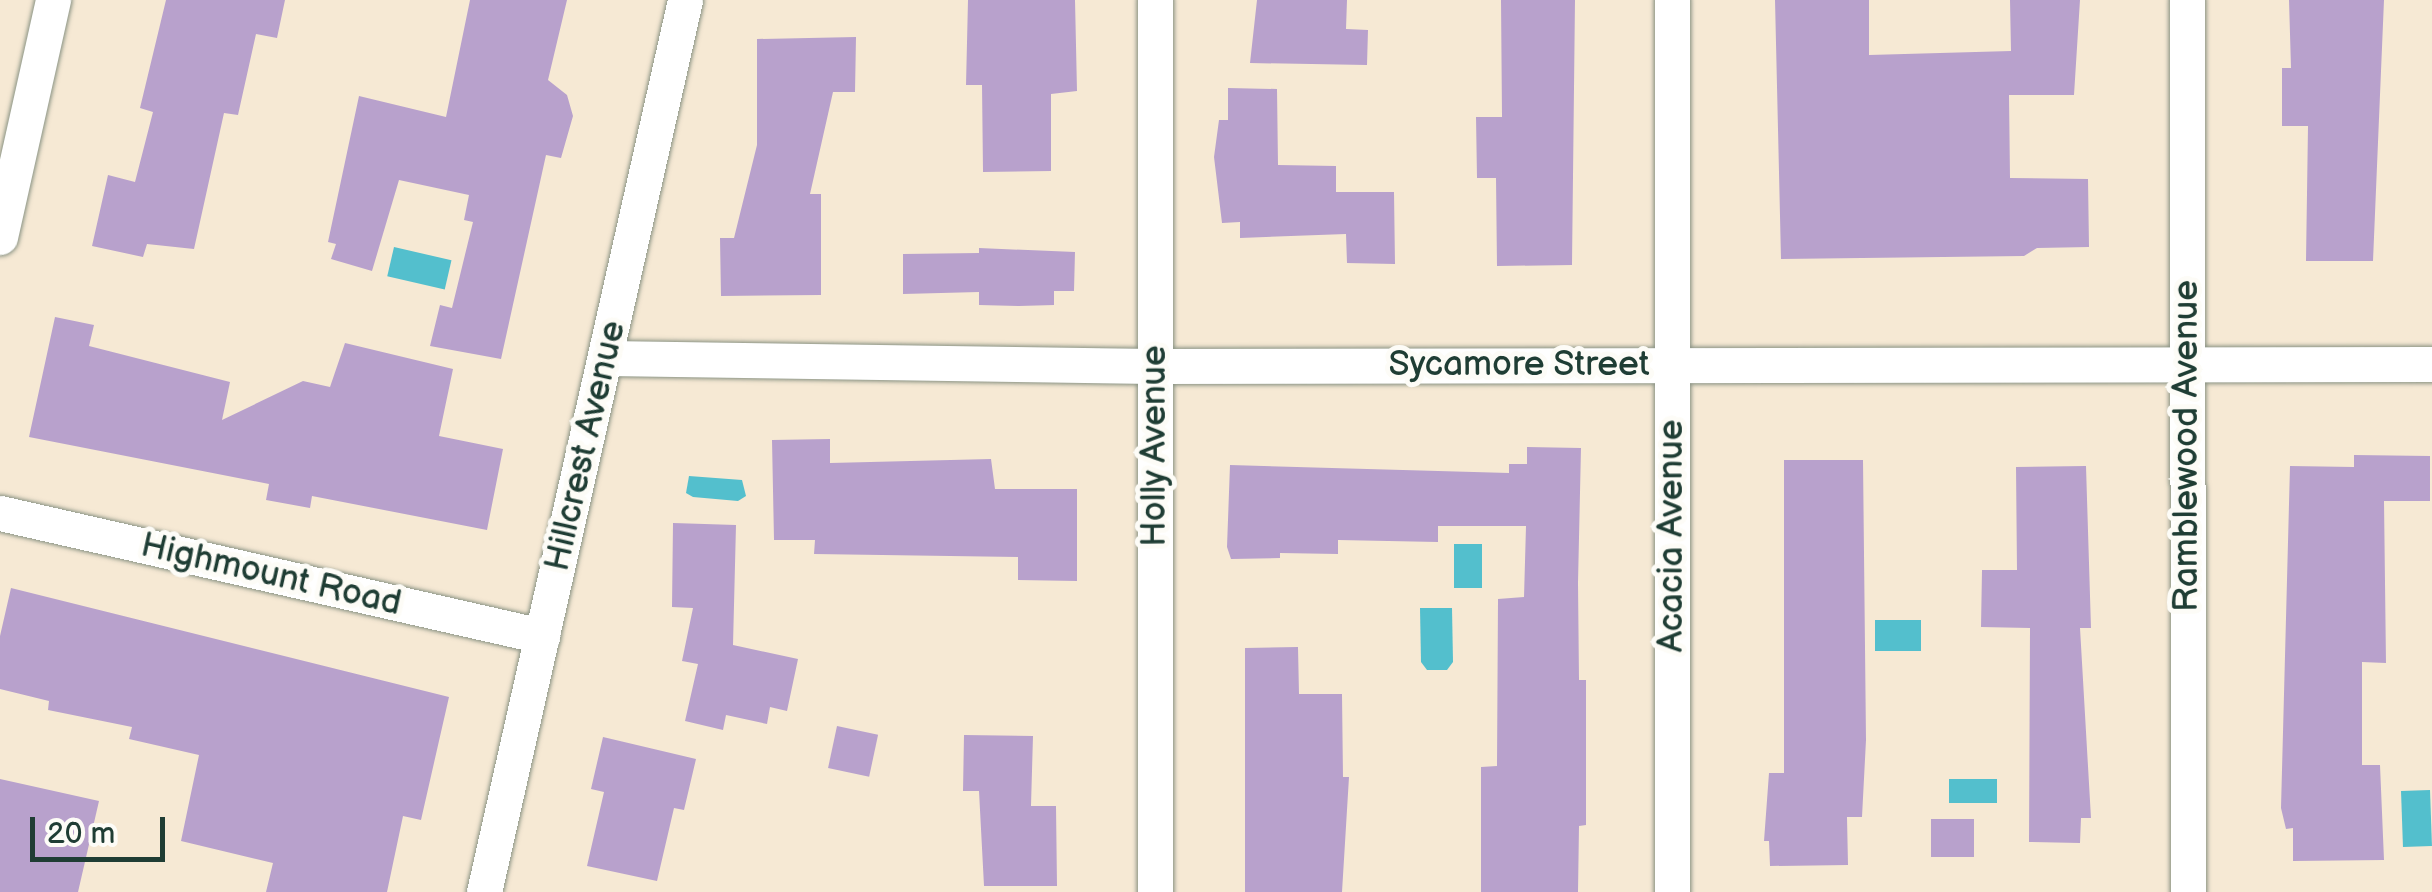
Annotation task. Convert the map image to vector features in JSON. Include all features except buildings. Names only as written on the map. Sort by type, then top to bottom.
[{"type":"street","points":[[0,236],[54,0]]},
{"type":"street","name":"Hillcrest Avenue","points":[[484,892],[685,0]]},
{"type":"street","name":"Holly Avenue","points":[[1155,892],[1156,0]]},
{"type":"street","name":"Acacia Avenue","points":[[1672,0],[1672,892]]},
{"type":"street","name":"Ramblewood Avenue","points":[[2187,0],[2188,892]]},
{"type":"street","name":"Sycamore Street","points":[[607,358],[1155,366],[2432,364]]},
{"type":"street","name":"Highmount Road","points":[[0,514],[542,636]]},
{"type":"water","points":[[394,247],[451,260],[445,290],[387,276]]},
{"type":"water","points":[[689,476],[742,480],[746,496],[738,501],[693,497],[686,493]]},
{"type":"water","points":[[1454,544],[1482,544],[1482,588],[1454,588]]},
{"type":"water","points":[[1420,608],[1452,608],[1453,662],[1447,670],[1427,670],[1421,662]]},
{"type":"water","points":[[1875,620],[1921,620],[1921,651],[1875,651]]},
{"type":"water","points":[[1949,779],[1997,779],[1997,803],[1949,803]]},
{"type":"water","points":[[2430,790],[2432,846],[2403,847],[2401,791]]}]
